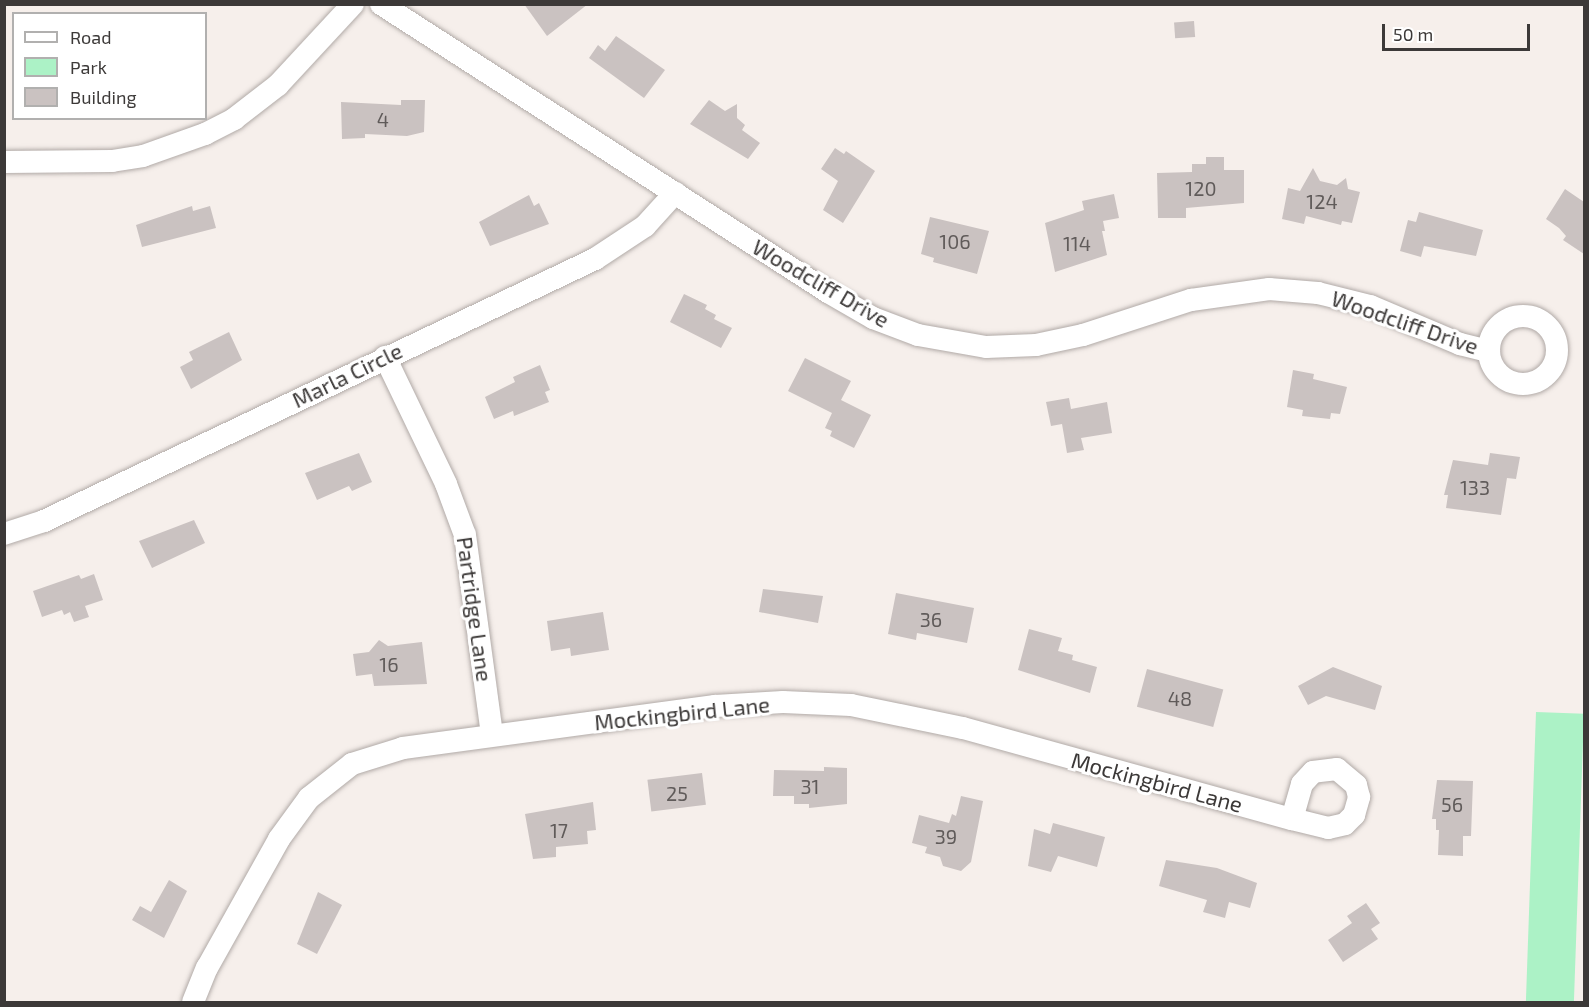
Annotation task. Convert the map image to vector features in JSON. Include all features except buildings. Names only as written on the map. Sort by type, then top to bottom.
[{"type":"street","points":[[4,162],[112,161],[143,156],[205,134],[234,119],[278,85],[353,4]]},
{"type":"street","name":"Woodcliff Drive","points":[[381,4],[850,305],[895,327],[940,341],[986,347],[1036,345],[1083,335],[1191,300],[1269,289],[1318,293],[1370,306],[1460,344],[1489,351]]},
{"type":"street","name":"Marla Circle","points":[[4,534],[44,522],[616,247],[645,226],[675,194]]},
{"type":"street","name":"Partridge Lane","points":[[385,357],[446,484],[465,535],[492,735]]},
{"type":"street","name":"Mockingbird Lane","points":[[193,1002],[207,968],[279,839],[322,785],[352,764],[385,752],[492,735],[726,705],[851,705],[963,728],[1292,819]]},
{"type":"green space","points":[[1536,712],[1584,714],[1574,1002],[1526,1002]]}]
